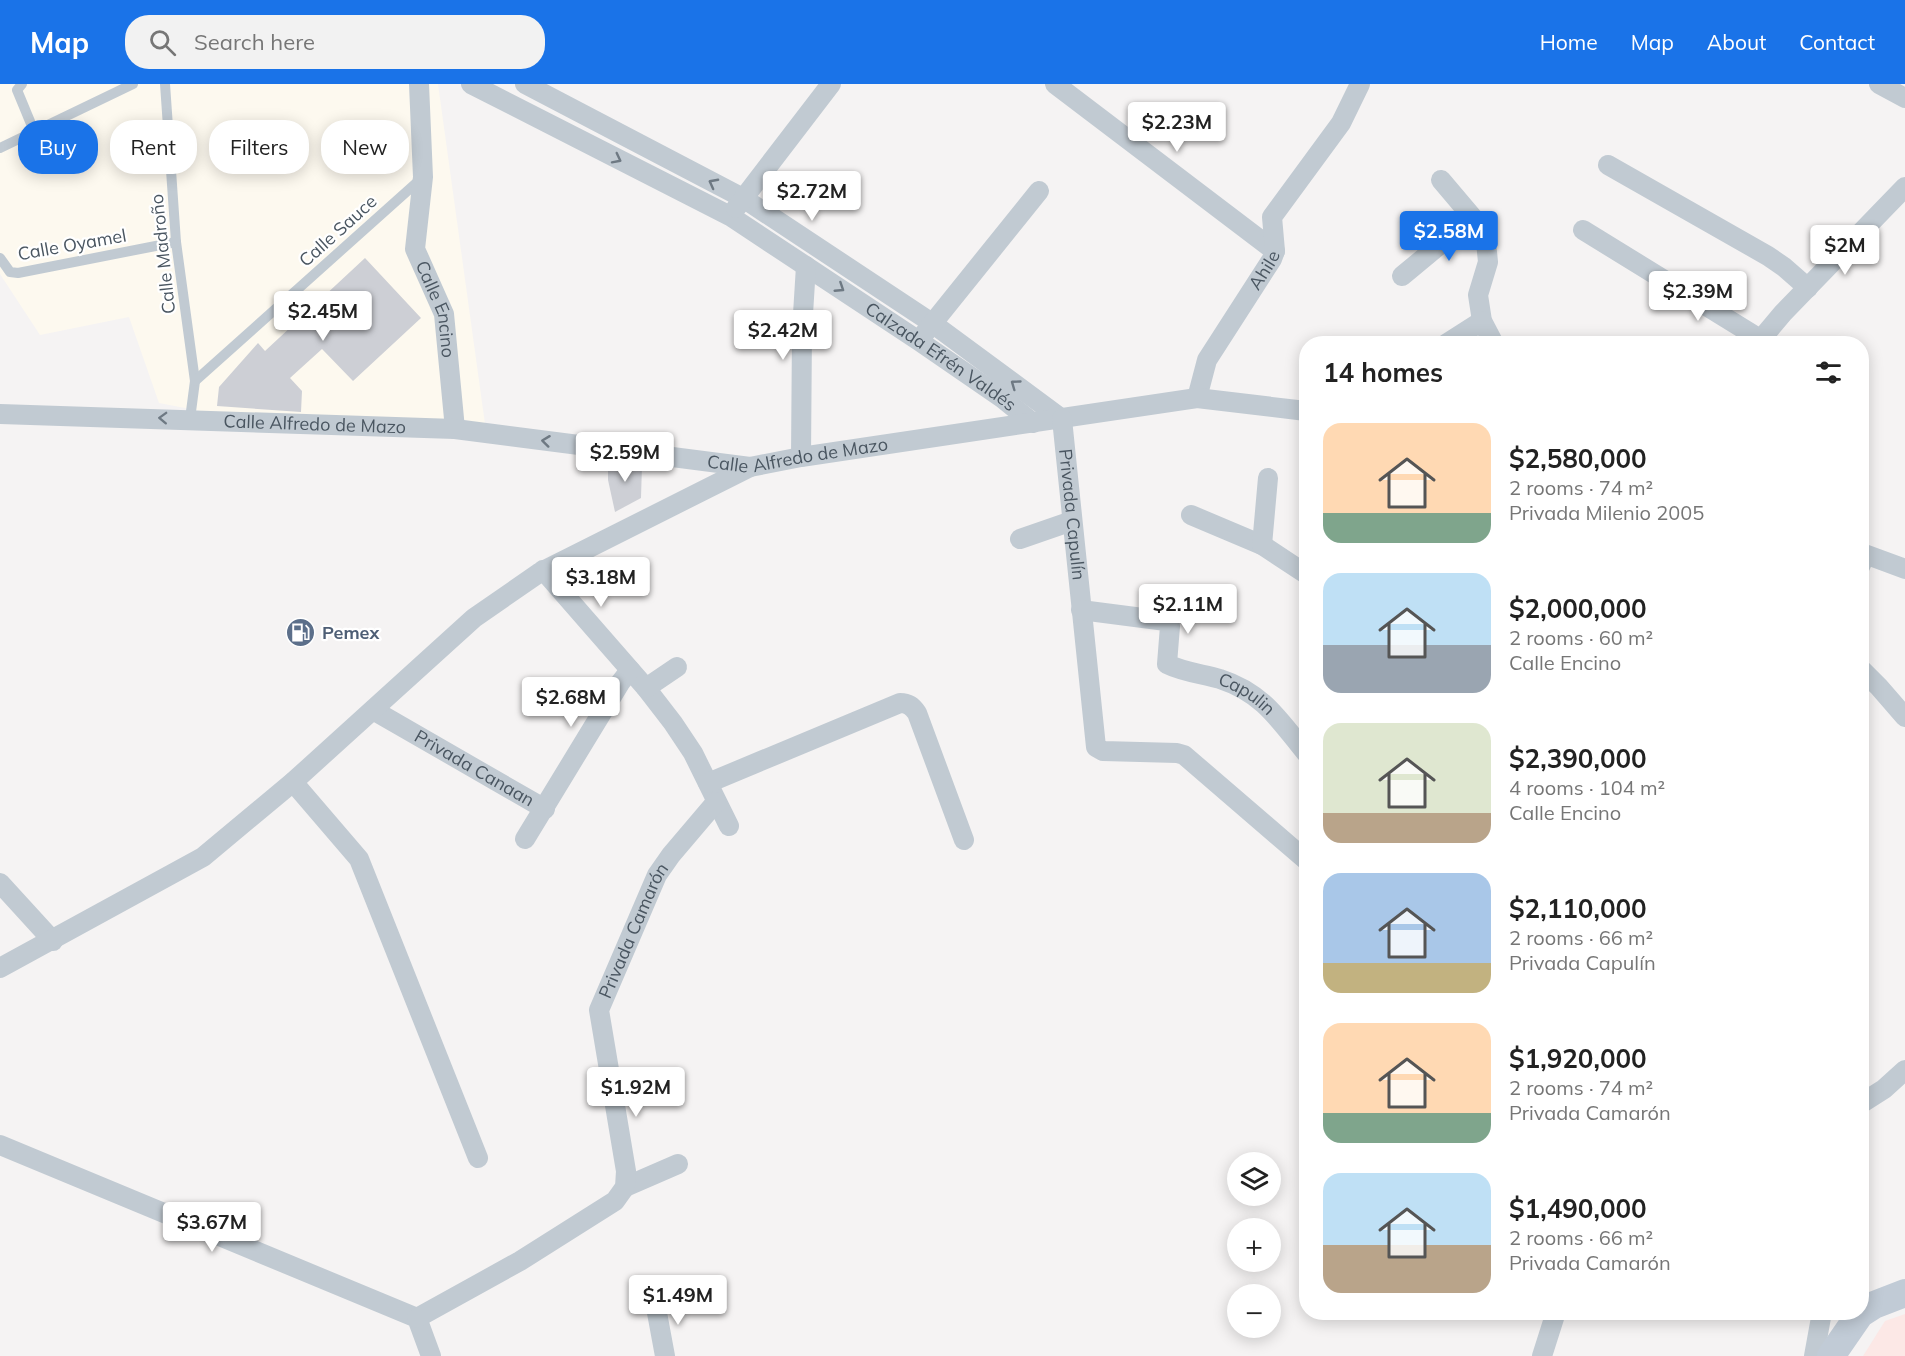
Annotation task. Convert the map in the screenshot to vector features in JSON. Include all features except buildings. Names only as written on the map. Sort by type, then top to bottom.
[{"type":"main road","points":[[1869,1308],[1905,1293]]},
{"type":"main road","points":[[1831,1356],[1856,1320]]},
{"type":"street","name":"Calle Encino","points":[[419,84],[423,177],[415,249],[444,314],[455,429]]},
{"type":"street","name":"Calzada Efrén Valdés","points":[[471,84],[729,216],[919,341],[1002,398],[1033,423]]},
{"type":"street","name":"Calzada Efrén Valdés","points":[[527,84],[743,198],[932,323],[1062,419]]},
{"type":"street","points":[[729,216],[831,84]]},
{"type":"street","points":[[1055,84],[1275,251]]},
{"type":"street","name":"Ahile","points":[[1197,398],[1207,360],[1272,259],[1275,251],[1272,217],[1341,123],[1360,84]]},
{"type":"street","points":[[1879,84],[1905,98]]},
{"type":"street","points":[[566,133],[576,111]]},
{"type":"street","points":[[1608,165],[1768,256],[1808,288]]},
{"type":"street","points":[[1441,180],[1485,232],[1488,258],[1479,293],[1482,321],[1490,336]]},
{"type":"street","points":[[1764,336],[1905,187]]},
{"type":"street","points":[[919,341],[1039,191]]},
{"type":"street","points":[[1402,276],[1472,218]]},
{"type":"street","points":[[1583,230],[1751,336]]},
{"type":"street","points":[[801,457],[802,330],[806,266]]},
{"type":"street","points":[[1459,336],[1482,321]]},
{"type":"street","name":"Calle Alfredo de Mazo","points":[[0,414],[455,429],[750,467],[801,457],[1197,398],[1299,410]]},
{"type":"street","name":"Privada Capulín","points":[[1062,419],[1094,744],[1098,750],[1103,751],[1185,755],[1299,854]]},
{"type":"street","points":[[0,968],[203,857],[293,782],[474,618],[543,570],[750,467]]},
{"type":"street","points":[[1262,544],[1268,478]]},
{"type":"street","points":[[1191,515],[1262,544],[1299,569]]},
{"type":"street","points":[[1020,539],[1072,521]]},
{"type":"street","points":[[1869,563],[1905,568]]},
{"type":"street","points":[[543,570],[646,688],[678,731],[708,783],[729,826]]},
{"type":"street","name":"Capulin","points":[[1081,610],[1166,621],[1170,626],[1167,664],[1221,680],[1256,696],[1265,703],[1299,744]]},
{"type":"street","points":[[646,688],[677,667]]},
{"type":"street","points":[[545,808],[630,670]]},
{"type":"street","points":[[1869,677],[1905,717]]},
{"type":"street","points":[[708,783],[900,703],[905,703],[917,713],[964,840]]},
{"type":"street","name":"Privada Canaan","points":[[373,710],[545,808],[525,839]]},
{"type":"street","points":[[293,782],[359,859],[478,1158]]},
{"type":"street","name":"Privada Camarón","points":[[625,1187],[626,1171],[599,1010],[657,875],[716,802]]},
{"type":"street","points":[[0,883],[52,941]]},
{"type":"street","points":[[1869,1099],[1884,1089],[1905,1070]]},
{"type":"street","points":[[0,1145],[417,1318],[431,1356]]},
{"type":"street","points":[[417,1318],[520,1261],[615,1201],[625,1187],[678,1164]]},
{"type":"street","points":[[655,1302],[665,1356]]},
{"type":"street","points":[[1542,1356],[1553,1320]]},
{"type":"street","points":[[1814,1356],[1821,1320]]},
{"type":"lane","points":[[22,84],[17,90],[29,120]]},
{"type":"lane","points":[[57,120],[134,84]]},
{"type":"lane","name":"Calle Madroño","points":[[165,84],[176,242],[195,381],[190,419]]},
{"type":"lane","points":[[0,148],[18,139]]},
{"type":"lane","name":"Calle Sauce","points":[[195,381],[423,177]]},
{"type":"lane","name":"Calle Oyamel","points":[[0,258],[10,272],[18,273],[176,242]]},
{"type":"shaded area","points":[[0,84],[438,84],[485,424],[211,413],[159,403],[129,317],[40,335],[0,274]]},
{"type":"shaded area","points":[[1905,1314],[1905,1356],[1863,1356],[1885,1321]]},
{"type":"place","name":"Pemex","points":[[301,633]]}]
